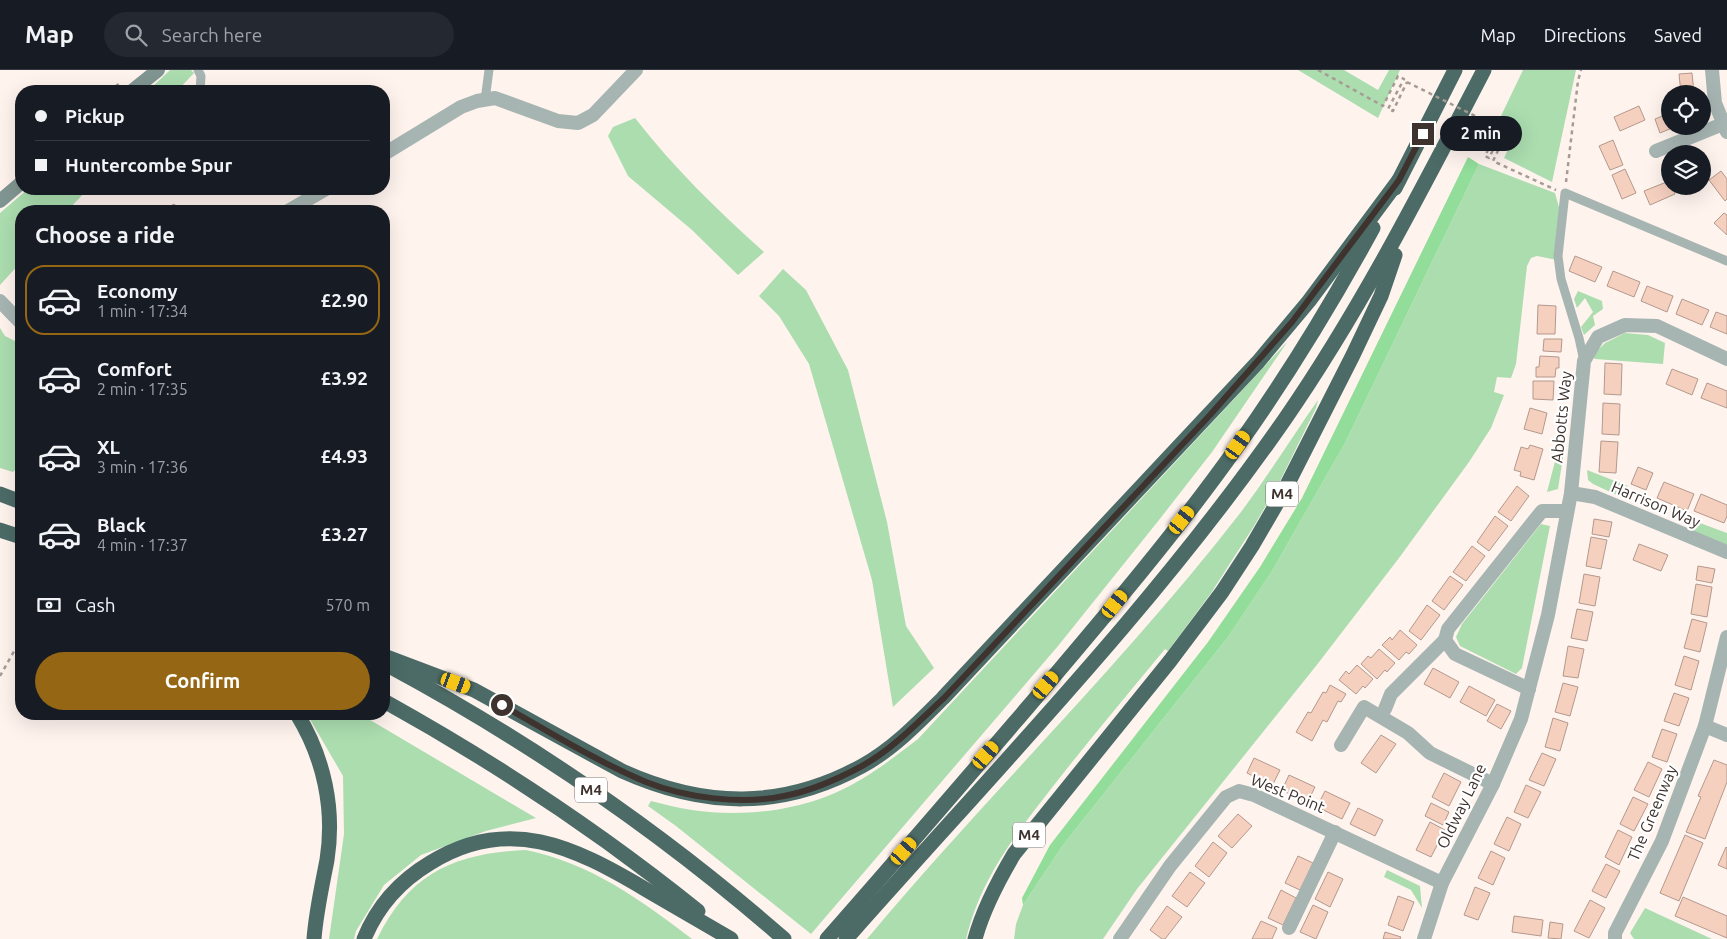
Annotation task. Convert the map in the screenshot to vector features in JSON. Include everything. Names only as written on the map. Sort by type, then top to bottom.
[{"type":"highway","name":"M4","points":[[846,939],[863,909],[1115,604],[1221,470],[1329,307],[1399,180],[1455,70]]},
{"type":"highway","name":"M4","points":[[827,939],[863,909],[1080,678],[1206,527],[1286,418],[1322,364],[1381,266],[1484,70]]},
{"type":"highway","name":"M4","points":[[390,658],[474,690],[622,771],[647,782],[684,794],[735,799],[784,796],[824,784],[863,766],[906,734],[944,698],[1258,362],[1309,301],[1399,180]]},
{"type":"highway","name":"M4","points":[[975,939],[984,911],[1014,854],[1170,661],[1222,592],[1252,546],[1284,491],[1381,296],[1409,215]]},
{"type":"highway","points":[[0,494],[15,500]]},
{"type":"highway","points":[[0,530],[15,535]]},
{"type":"highway","name":"M4","points":[[390,666],[476,716],[566,772],[669,846],[784,939]]},
{"type":"highway","name":"M4","points":[[390,705],[478,756],[586,827],[636,862],[732,939]]},
{"type":"highway","points":[[300,720],[317,754],[322,769],[330,820],[327,859],[317,911],[314,939]]},
{"type":"highway","name":"M4","points":[[364,939],[373,920],[388,898],[423,867],[436,859],[468,846],[509,838],[544,842],[595,861],[732,939]]},
{"type":"main road","points":[[139,85],[158,70]]},
{"type":"main road","points":[[0,200],[15,188]]},
{"type":"street","points":[[390,150],[461,107],[495,98],[558,121],[578,123],[593,115],[636,70]]},
{"type":"street","points":[[1656,151],[1725,128],[1715,103],[1712,70]]},
{"type":"street","points":[[298,205],[316,195]]},
{"type":"street","points":[[0,301],[15,317]]},
{"type":"street","name":"Abbotts Way","points":[[1571,493],[1584,361],[1598,337],[1625,325],[1658,326],[1727,359]]},
{"type":"street","name":"Oldway Lane","points":[[1429,938],[1442,883],[1493,784],[1521,719],[1548,616],[1571,493]]},
{"type":"street","name":"Harrison Way","points":[[1571,493],[1595,497],[1727,552]]},
{"type":"street","points":[[1385,709],[1391,694],[1445,640],[1448,629],[1542,512],[1567,511]]},
{"type":"street","points":[[1445,640],[1455,654],[1529,689]]},
{"type":"street","name":"The Greenway","points":[[1615,939],[1615,932],[1662,842],[1705,726],[1727,640]]},
{"type":"street","points":[[1341,746],[1364,707],[1408,733],[1430,753],[1493,784]]},
{"type":"street","points":[[1705,726],[1727,735]]},
{"type":"street","name":"West Point","points":[[1120,939],[1170,866],[1226,796],[1239,791],[1254,795],[1442,883]]},
{"type":"street","points":[[1289,928],[1335,832]]},
{"type":"lane","points":[[198,70],[201,76],[200,85]]},
{"type":"lane","points":[[485,100],[489,70]]},
{"type":"lane","points":[[1584,361],[1561,279],[1558,256],[1564,194],[1727,261]]},
{"type":"path","points":[[1318,70],[1383,106],[1398,76],[1404,79],[1388,109],[1393,111],[1407,82],[1499,128],[1485,156],[1489,158],[1504,128],[1508,130],[1493,161],[1551,188]]},
{"type":"path","points":[[1564,194],[1581,70]]},
{"type":"path","points":[[0,676],[15,650]]},
{"type":"green space","points":[[170,70],[191,70],[194,73],[183,85],[154,85]]},
{"type":"green space","points":[[1298,70],[1344,70],[1378,90],[1389,70],[1400,70],[1378,118]]},
{"type":"green space","points":[[1523,70],[1576,70],[1552,182],[1504,158],[1519,126],[1500,118]]},
{"type":"green space","points":[[635,118],[696,188],[764,252],[738,275],[692,230],[628,176],[608,136],[613,127]]},
{"type":"green space","points":[[1468,157],[1479,164],[1345,443],[1272,571],[1228,637],[1063,845],[1023,905],[1022,898],[1050,845],[1208,642],[1260,567],[1302,498]]},
{"type":"green space","points":[[1479,164],[1555,193],[1562,218],[1557,260],[1537,256],[1531,258],[1527,266],[1516,364],[1511,378],[1497,377],[1494,392],[1504,395],[1491,428],[1469,462],[1399,558],[1316,666],[1137,889],[1103,939],[1014,939],[1016,924],[1023,905],[1063,845],[1228,637],[1272,571],[1345,443]]},
{"type":"green space","points":[[21,195],[82,195],[73,205],[15,205],[15,269],[0,285],[0,213]]},
{"type":"green space","points":[[783,269],[806,290],[848,370],[887,522],[906,626],[934,668],[893,707],[872,580],[809,364],[779,316],[759,296]]},
{"type":"green space","points":[[1578,291],[1602,301],[1603,309],[1593,316],[1595,325],[1584,335],[1581,327],[1593,312],[1585,298],[1577,308],[1574,299]]},
{"type":"green space","points":[[0,328],[5,336],[15,341],[15,470],[13,472],[0,468]]},
{"type":"green space","points":[[1625,333],[1648,335],[1665,343],[1663,364],[1595,359],[1592,356],[1605,343]]},
{"type":"green space","points":[[1288,341],[1212,452],[1058,646],[811,934],[676,826],[648,806],[651,801],[692,810],[728,813],[783,809],[835,793],[857,782],[888,761],[918,739]]},
{"type":"green space","points":[[1318,400],[1316,408],[1280,481],[1211,593],[1168,651],[1165,649],[1054,785],[1013,839],[990,876],[966,939],[867,939],[960,832],[1151,622],[1241,512]]},
{"type":"green space","points":[[1558,450],[1564,451],[1558,489],[1547,492]]},
{"type":"green space","points":[[1587,470],[1628,486],[1623,498],[1593,484],[1588,480]]},
{"type":"green space","points":[[1694,523],[1700,523],[1727,533],[1727,546],[1691,532]]},
{"type":"green space","points":[[1541,524],[1550,526],[1522,668],[1516,674],[1460,646],[1456,637],[1462,624]]},
{"type":"green space","points":[[310,720],[370,720],[536,818],[486,831],[421,855],[384,885],[356,931],[354,939],[329,939],[344,834],[343,776]]},
{"type":"green space","points":[[526,850],[572,864],[614,885],[654,910],[692,939],[377,939],[390,916],[404,898],[419,883],[437,871],[456,862],[477,856]]},
{"type":"green space","points":[[1387,870],[1420,886],[1422,908],[1411,890],[1384,877]]},
{"type":"green space","points":[[1645,908],[1712,939],[1634,939],[1630,933]]},
{"type":"building","points":[[1692,73],[1693,85],[1680,85],[1679,74]]},
{"type":"building","points":[[1639,106],[1645,120],[1620,131],[1614,117]]},
{"type":"building","points":[[1661,117],[1660,133],[1655,119]]},
{"type":"building","points":[[1613,140],[1623,165],[1610,170],[1599,146]]},
{"type":"building","points":[[1625,169],[1636,193],[1622,199],[1612,175]]},
{"type":"building","points":[[1721,171],[1727,179],[1727,199],[1725,201],[1711,183],[1711,178]]},
{"type":"building","points":[[1661,184],[1661,195],[1673,195],[1650,205],[1644,191]]},
{"type":"building","points":[[1724,213],[1727,215],[1727,235],[1714,223]]},
{"type":"building","points":[[1575,256],[1602,267],[1595,282],[1569,271]]},
{"type":"building","points":[[1613,271],[1640,282],[1634,297],[1607,286]]},
{"type":"building","points":[[1647,286],[1673,296],[1667,312],[1641,301]]},
{"type":"building","points":[[1682,299],[1709,310],[1702,325],[1676,314]]},
{"type":"building","points":[[1538,305],[1556,306],[1555,334],[1537,334]]},
{"type":"building","points":[[1716,312],[1727,316],[1727,334],[1710,327]]},
{"type":"building","points":[[1544,339],[1562,339],[1561,352],[1543,351]]},
{"type":"building","points":[[1540,356],[1559,357],[1559,368],[1556,368],[1555,377],[1536,377],[1536,367],[1539,367]]},
{"type":"building","points":[[1605,363],[1622,364],[1621,395],[1604,394]]},
{"type":"building","points":[[1672,369],[1698,379],[1692,395],[1666,384]]},
{"type":"building","points":[[1533,381],[1554,381],[1553,400],[1533,399]]},
{"type":"building","points":[[1707,383],[1727,391],[1727,408],[1701,398]]},
{"type":"building","points":[[1603,403],[1620,404],[1619,435],[1602,434]]},
{"type":"building","points":[[1530,408],[1547,413],[1542,434],[1524,429]]},
{"type":"building","points":[[1601,441],[1618,442],[1616,473],[1599,472]]},
{"type":"building","points":[[1530,445],[1543,449],[1534,480],[1520,476],[1521,472],[1514,470],[1521,447],[1528,449]]},
{"type":"building","points":[[1638,467],[1653,473],[1646,490],[1631,484]]},
{"type":"building","points":[[1664,482],[1694,494],[1687,511],[1657,498]]},
{"type":"building","points":[[1517,486],[1529,496],[1511,521],[1498,512]]},
{"type":"building","points":[[1701,494],[1727,505],[1727,516],[1724,523],[1694,511]]},
{"type":"building","points":[[1495,516],[1508,526],[1489,551],[1477,542]]},
{"type":"building","points":[[1594,519],[1612,522],[1609,537],[1592,534]]},
{"type":"building","points":[[1591,537],[1607,540],[1601,569],[1586,566]]},
{"type":"building","points":[[1639,544],[1668,555],[1661,571],[1633,560]]},
{"type":"building","points":[[1472,546],[1485,556],[1466,581],[1453,572]]},
{"type":"building","points":[[1698,566],[1715,569],[1712,583],[1696,580]]},
{"type":"building","points":[[1584,574],[1600,577],[1595,606],[1579,603]]},
{"type":"building","points":[[1450,576],[1463,585],[1444,610],[1432,601]]},
{"type":"building","points":[[1696,584],[1712,587],[1707,617],[1691,614]]},
{"type":"building","points":[[1427,605],[1440,615],[1421,640],[1409,631]]},
{"type":"building","points":[[1577,609],[1593,612],[1587,641],[1571,638]]},
{"type":"building","points":[[1692,619],[1707,623],[1700,652],[1684,648]]},
{"type":"building","points":[[1400,630],[1417,645],[1409,654],[1406,652],[1399,660],[1382,645],[1390,637],[1392,640]]},
{"type":"building","points":[[1568,646],[1584,649],[1578,678],[1563,676]]},
{"type":"building","points":[[1379,649],[1395,663],[1377,679],[1361,664],[1368,656],[1371,658]]},
{"type":"building","points":[[1684,656],[1699,661],[1691,690],[1675,685]]},
{"type":"building","points":[[1357,665],[1373,679],[1356,694],[1339,680],[1346,671],[1349,674]]},
{"type":"building","points":[[1433,668],[1459,682],[1450,698],[1424,684]]},
{"type":"building","points":[[1563,683],[1578,687],[1570,716],[1555,712]]},
{"type":"building","points":[[1330,685],[1346,694],[1341,702],[1338,701],[1327,722],[1323,720],[1312,741],[1296,732],[1308,712],[1311,713],[1323,692],[1326,693]]},
{"type":"building","points":[[1469,686],[1495,700],[1486,716],[1460,702]]},
{"type":"building","points":[[1674,693],[1689,698],[1679,726],[1664,721]]},
{"type":"building","points":[[1497,704],[1511,711],[1501,729],[1487,721]]},
{"type":"building","points":[[1553,718],[1568,723],[1560,751],[1545,747]]},
{"type":"building","points":[[1662,729],[1677,734],[1667,762],[1652,757]]},
{"type":"building","points":[[1381,735],[1396,744],[1376,773],[1361,763]]},
{"type":"building","points":[[1542,753],[1556,759],[1544,786],[1529,780]]},
{"type":"building","points":[[1254,758],[1280,770],[1272,786],[1247,773]]},
{"type":"building","points":[[1714,760],[1727,765],[1727,782],[1705,839],[1686,832],[1701,797],[1698,796]]},
{"type":"building","points":[[1648,762],[1662,769],[1649,797],[1634,790]]},
{"type":"building","points":[[1444,773],[1461,782],[1449,806],[1432,797]]},
{"type":"building","points":[[1289,775],[1315,787],[1307,803],[1282,790]]},
{"type":"building","points":[[1526,785],[1541,792],[1528,818],[1514,812]]},
{"type":"building","points":[[1325,791],[1350,803],[1342,819],[1317,807]]},
{"type":"building","points":[[1633,797],[1648,804],[1634,831],[1620,824]]},
{"type":"building","points":[[1431,803],[1449,812],[1443,825],[1425,816]]},
{"type":"building","points":[[1358,808],[1383,820],[1375,836],[1350,824]]},
{"type":"building","points":[[1238,814],[1252,826],[1232,848],[1218,836]]},
{"type":"building","points":[[1507,817],[1521,824],[1509,851],[1494,844]]},
{"type":"building","points":[[1430,822],[1445,830],[1431,857],[1416,850]]},
{"type":"building","points":[[1618,830],[1632,837],[1619,865],[1605,857]]},
{"type":"building","points":[[1685,835],[1703,843],[1679,901],[1660,893]]},
{"type":"building","points":[[1213,842],[1227,853],[1209,877],[1195,866]]},
{"type":"building","points":[[1727,848],[1727,869],[1718,865]]},
{"type":"building","points":[[1491,851],[1505,858],[1493,885],[1478,878]]},
{"type":"building","points":[[1298,856],[1313,863],[1300,890],[1285,883]]},
{"type":"building","points":[[1606,864],[1620,871],[1606,898],[1592,891]]},
{"type":"building","points":[[1190,872],[1205,883],[1187,907],[1172,896]]},
{"type":"building","points":[[1328,872],[1343,879],[1330,907],[1315,899]]},
{"type":"building","points":[[1475,887],[1490,893],[1478,920],[1464,915]]},
{"type":"building","points":[[1281,890],[1296,898],[1283,925],[1268,918]]},
{"type":"building","points":[[1398,896],[1414,902],[1403,931],[1388,925]]},
{"type":"building","points":[[1683,897],[1727,916],[1727,938],[1675,916]]},
{"type":"building","points":[[1590,900],[1605,908],[1589,938],[1574,931]]},
{"type":"building","points":[[1313,905],[1328,912],[1316,939],[1300,932]]},
{"type":"building","points":[[1167,906],[1182,917],[1165,939],[1162,939],[1150,930]]},
{"type":"building","points":[[1514,916],[1543,920],[1541,936],[1512,932]]},
{"type":"building","points":[[1261,921],[1277,928],[1272,939],[1252,939]]},
{"type":"building","points":[[1550,922],[1563,924],[1561,939],[1548,938]]},
{"type":"building","points":[[1385,932],[1401,937],[1400,939],[1383,939]]},
{"type":"route","points":[[502,705],[622,771],[647,782],[684,794],[735,799],[784,796],[824,784],[863,766],[899,740],[944,698],[1258,362],[1309,301],[1399,180],[1423,134]]}]
